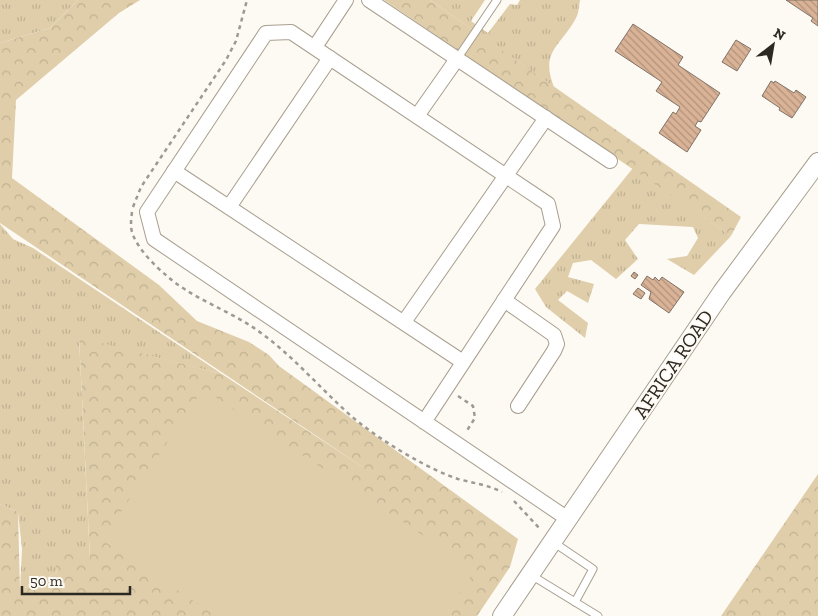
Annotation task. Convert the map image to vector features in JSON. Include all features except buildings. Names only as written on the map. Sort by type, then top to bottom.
[{"type":"street","points":[[314,47],[346,0]]},
{"type":"street","points":[[369,0],[610,160]]},
{"type":"street","points":[[424,422],[553,226],[548,204],[292,32],[266,33],[147,212],[154,240],[424,422],[568,519]]},
{"type":"street","points":[[229,207],[330,58]]},
{"type":"street","points":[[417,116],[457,58]]},
{"type":"street","points":[[404,322],[546,118]]},
{"type":"street","name":"AFRICA ROAD","points":[[502,616],[532,572],[547,536],[568,519],[722,292],[818,162]]},
{"type":"street","points":[[174,171],[463,362]]},
{"type":"street","points":[[504,300],[554,335],[557,344],[518,406]]},
{"type":"lane","points":[[457,58],[496,0]]},
{"type":"lane","points":[[547,536],[593,569],[574,602]]},
{"type":"lane","points":[[532,572],[574,602],[598,616]]},
{"type":"path","points":[[247,0],[236,42],[226,60],[141,187],[133,204],[131,223],[133,235],[144,252],[167,277],[262,333],[296,361],[352,417],[386,441],[421,462],[458,479],[478,483],[507,496]]},
{"type":"path","points":[[458,396],[473,406],[475,418],[466,432]]},
{"type":"path","points":[[514,501],[547,536]]},
{"type":"green space","points":[[0,0],[78,0],[50,28],[0,43]]},
{"type":"green space","points":[[78,0],[140,0],[119,13],[16,100],[12,178],[159,285],[197,321],[249,342],[269,355],[279,366],[518,539],[510,567],[477,616],[0,616],[0,504],[18,512],[20,590],[57,573],[52,550],[90,558],[79,337],[222,374],[373,474],[0,223],[0,43],[50,28]]},
{"type":"green space","points":[[384,0],[430,0],[741,217],[731,236]]},
{"type":"green space","points":[[430,0],[485,0],[471,21],[488,33],[510,4],[517,5],[520,0],[580,0],[577,16],[551,56],[549,64],[550,75],[554,87]]},
{"type":"green space","points":[[633,168],[731,236],[694,275],[667,259],[687,256],[698,238],[693,227],[639,224],[625,240],[638,259],[616,279],[591,260],[573,263],[568,277],[594,284],[588,303],[567,291],[558,300],[588,323],[585,338],[546,307],[535,289]]},
{"type":"green space","points":[[0,224],[13,239],[33,248],[222,374],[79,338],[90,559],[53,551],[57,573],[20,590],[22,549],[18,512],[0,504]]},
{"type":"green space","points":[[203,389],[475,570],[444,616],[216,616],[102,540]]},
{"type":"green space","points":[[818,474],[818,616],[721,616]]}]
